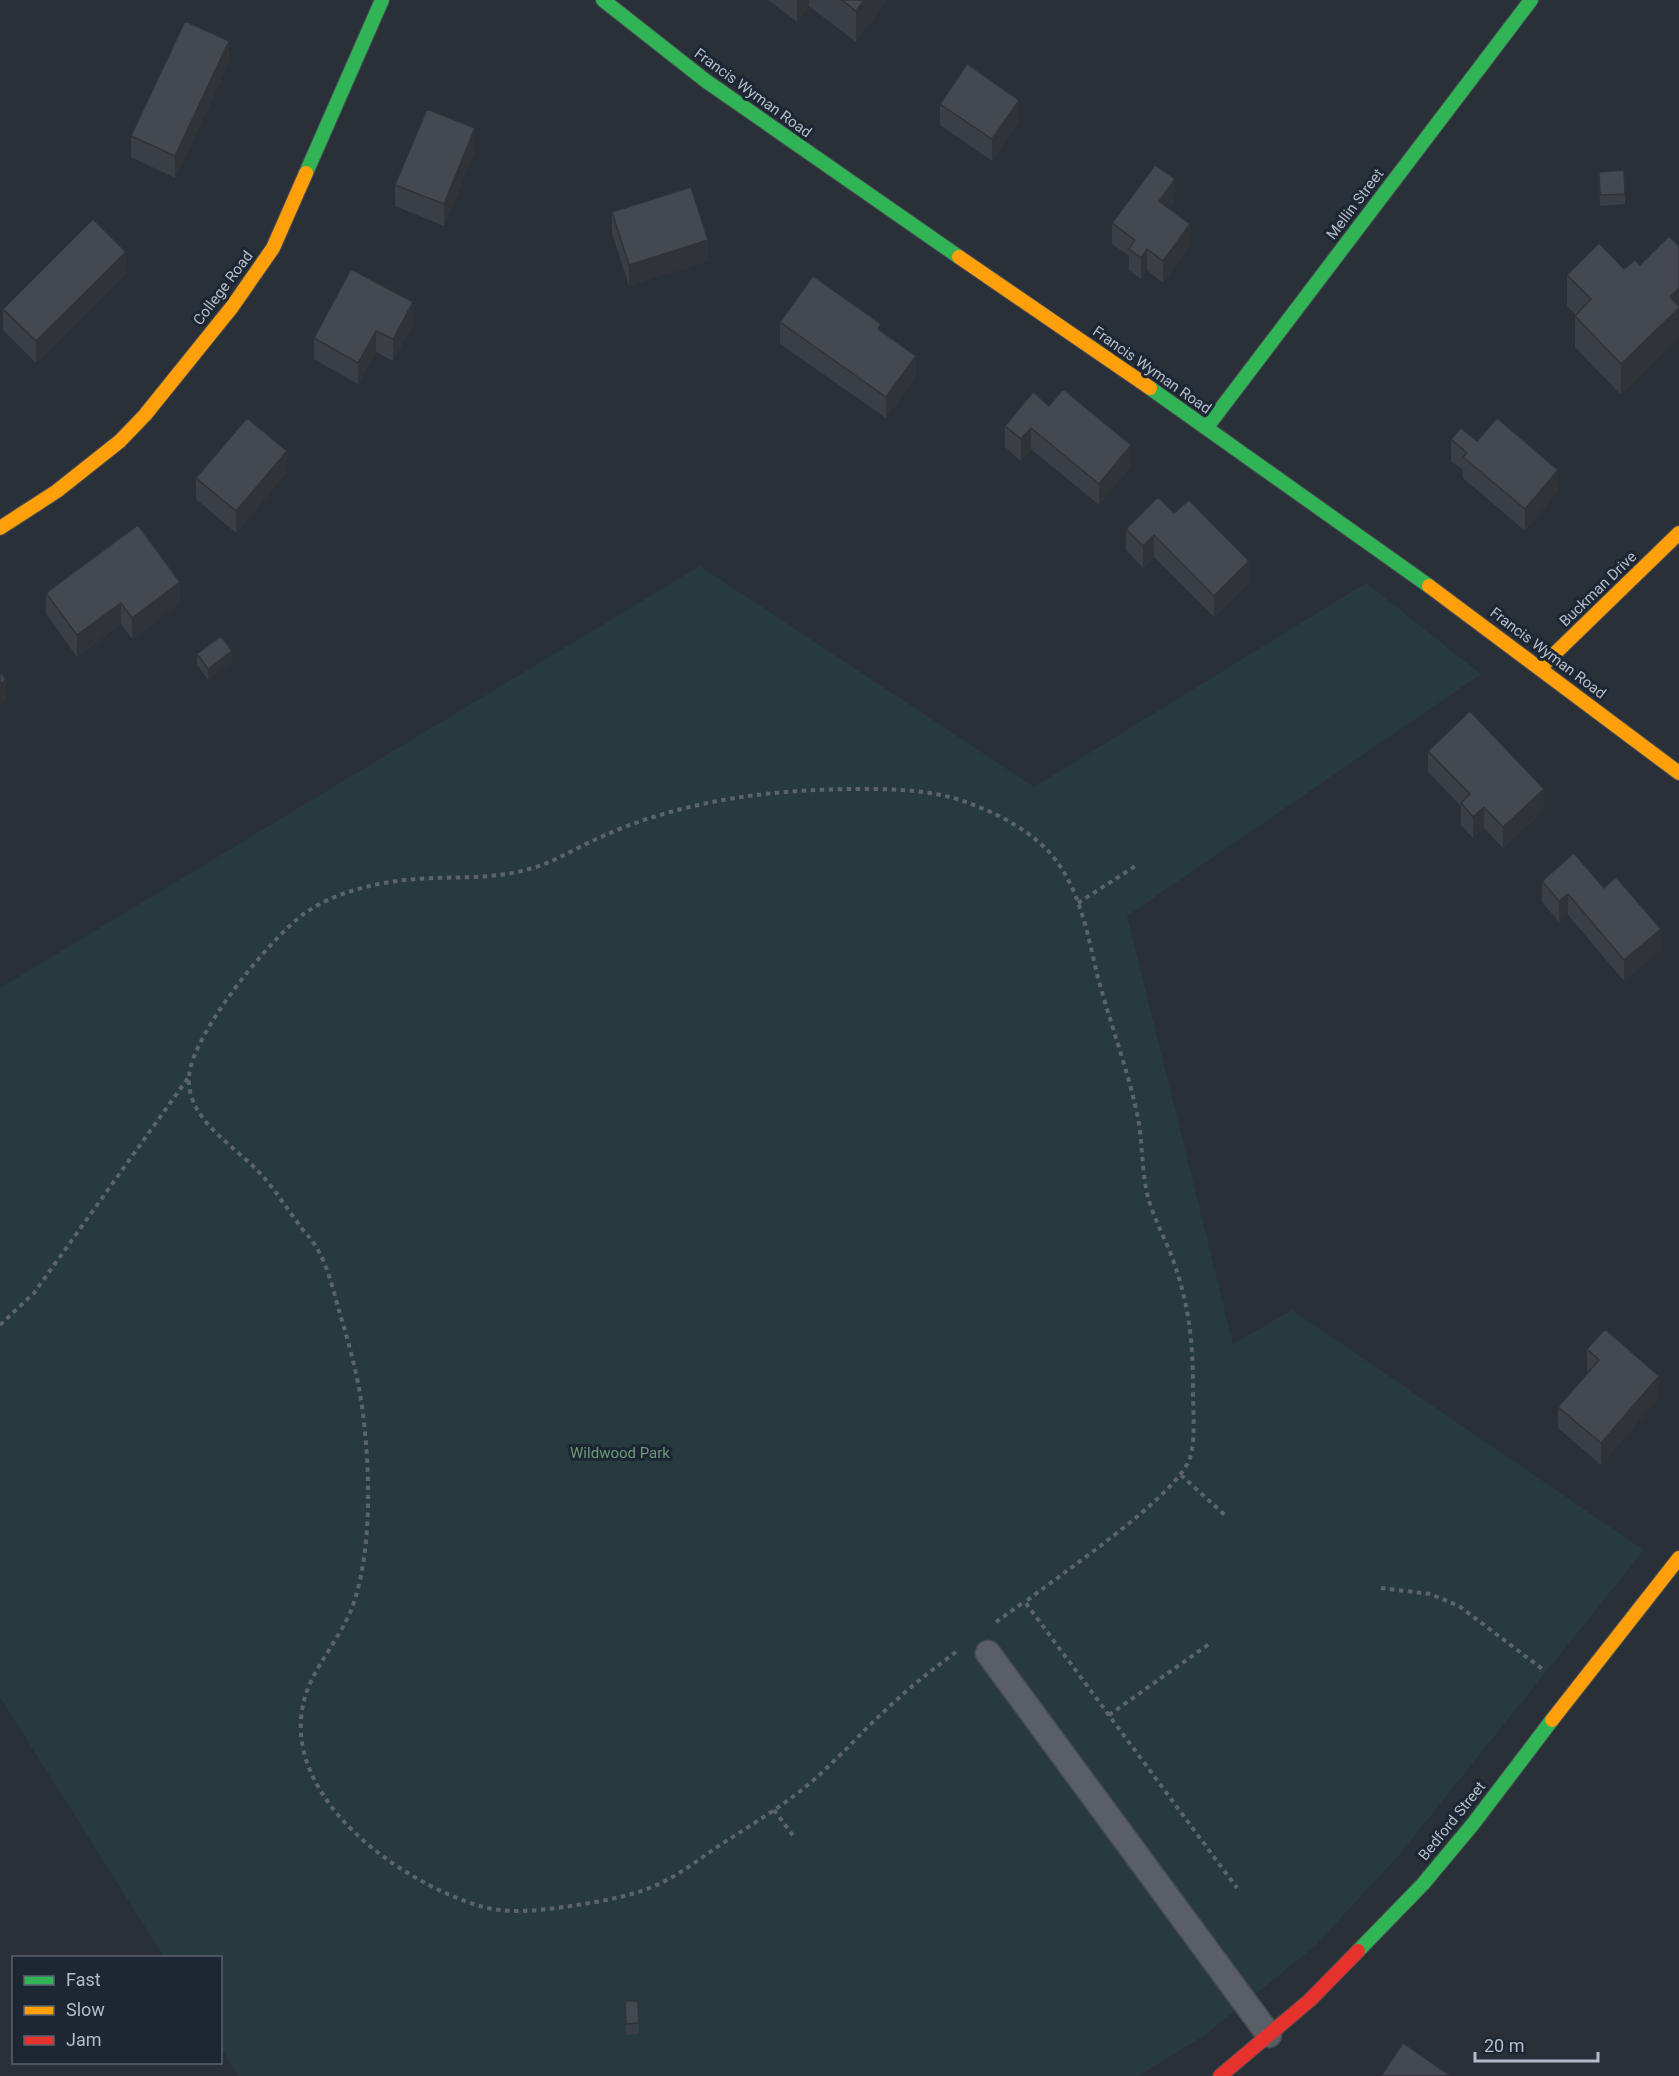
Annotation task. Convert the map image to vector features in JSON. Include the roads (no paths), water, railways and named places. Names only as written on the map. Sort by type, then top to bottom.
[{"type":"main road","name":"College Road","points":[[0,528],[57,491],[120,441],[145,415],[232,307],[273,248],[382,0]]},
{"type":"main road","name":"Francis Wyman Road","points":[[603,0],[706,81],[784,137],[1207,427],[1410,571],[1679,773]]},
{"type":"main road","name":"Mellin Street","points":[[1207,427],[1531,0]]},
{"type":"main road","name":"Buckman Drive","points":[[1540,668],[1679,533]]},
{"type":"main road","name":"Bedford Street","points":[[1220,2076],[1310,2000],[1423,1884],[1473,1824],[1679,1558]]},
{"type":"lane","points":[[982,1645],[1269,2035]]},
{"type":"park label","name":"Wildwood Park","points":[[620,1453]]}]
